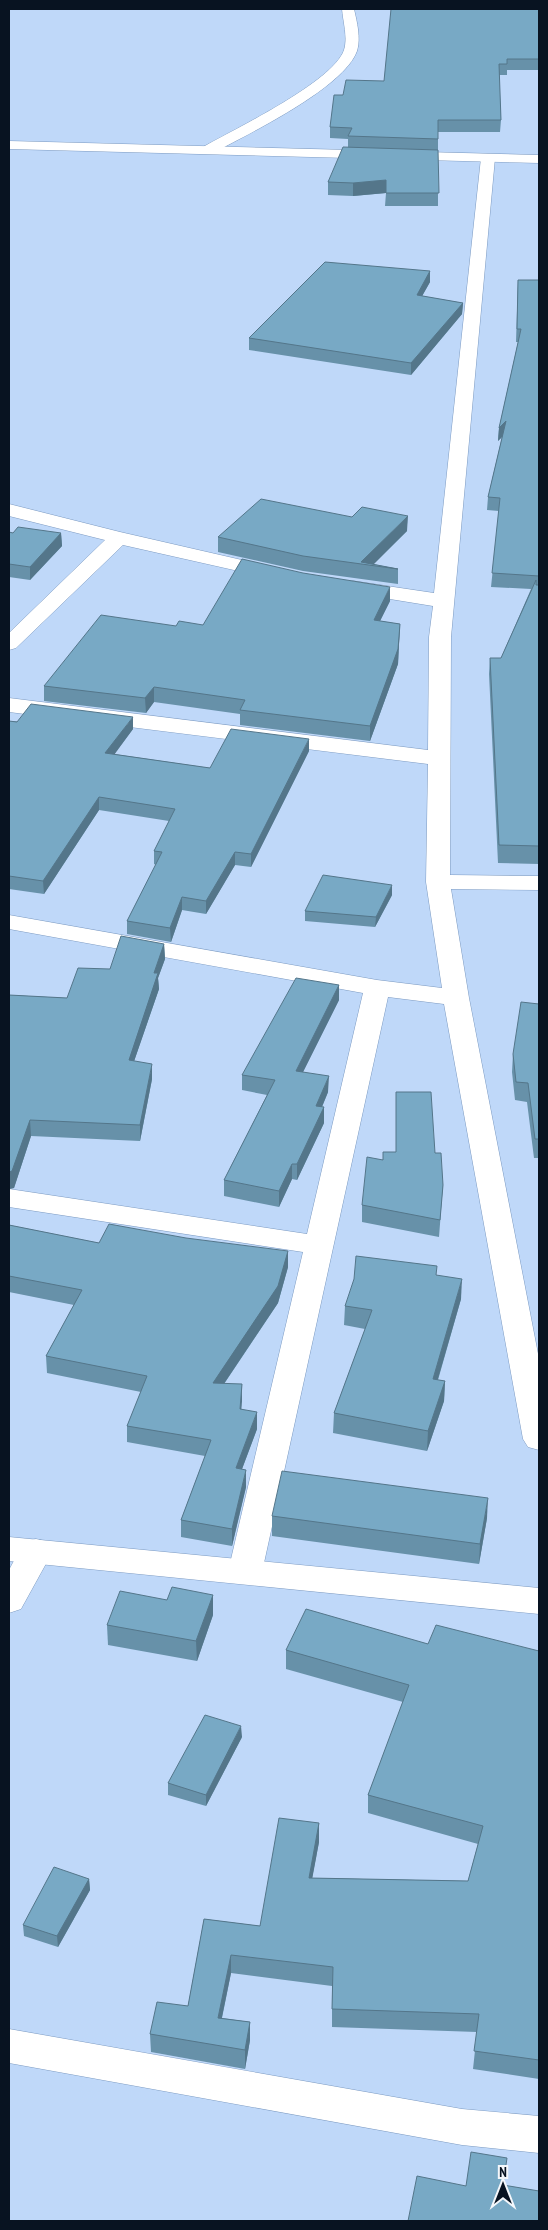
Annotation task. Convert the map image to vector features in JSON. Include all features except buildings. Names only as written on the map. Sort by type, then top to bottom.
[{"type":"street","points":[[208,150],[286,105],[328,78],[350,53],[352,26],[348,9]]},
{"type":"street","points":[[9,145],[539,159]]},
{"type":"street","points":[[488,158],[440,638],[438,882],[456,998],[539,1439]]},
{"type":"street","points":[[9,510],[119,538],[293,577]]},
{"type":"street","points":[[9,644],[119,538]]},
{"type":"street","points":[[331,584],[443,601]]},
{"type":"street","points":[[9,705],[438,758]]},
{"type":"street","points":[[438,882],[539,884]]},
{"type":"street","points":[[9,922],[377,988],[456,998]]},
{"type":"street","points":[[245,1572],[377,988]]},
{"type":"street","points":[[9,1198],[319,1245]]},
{"type":"street","points":[[9,1600],[22,1550],[539,1601]]},
{"type":"street","points":[[9,2046],[462,2127],[539,2135]]}]
